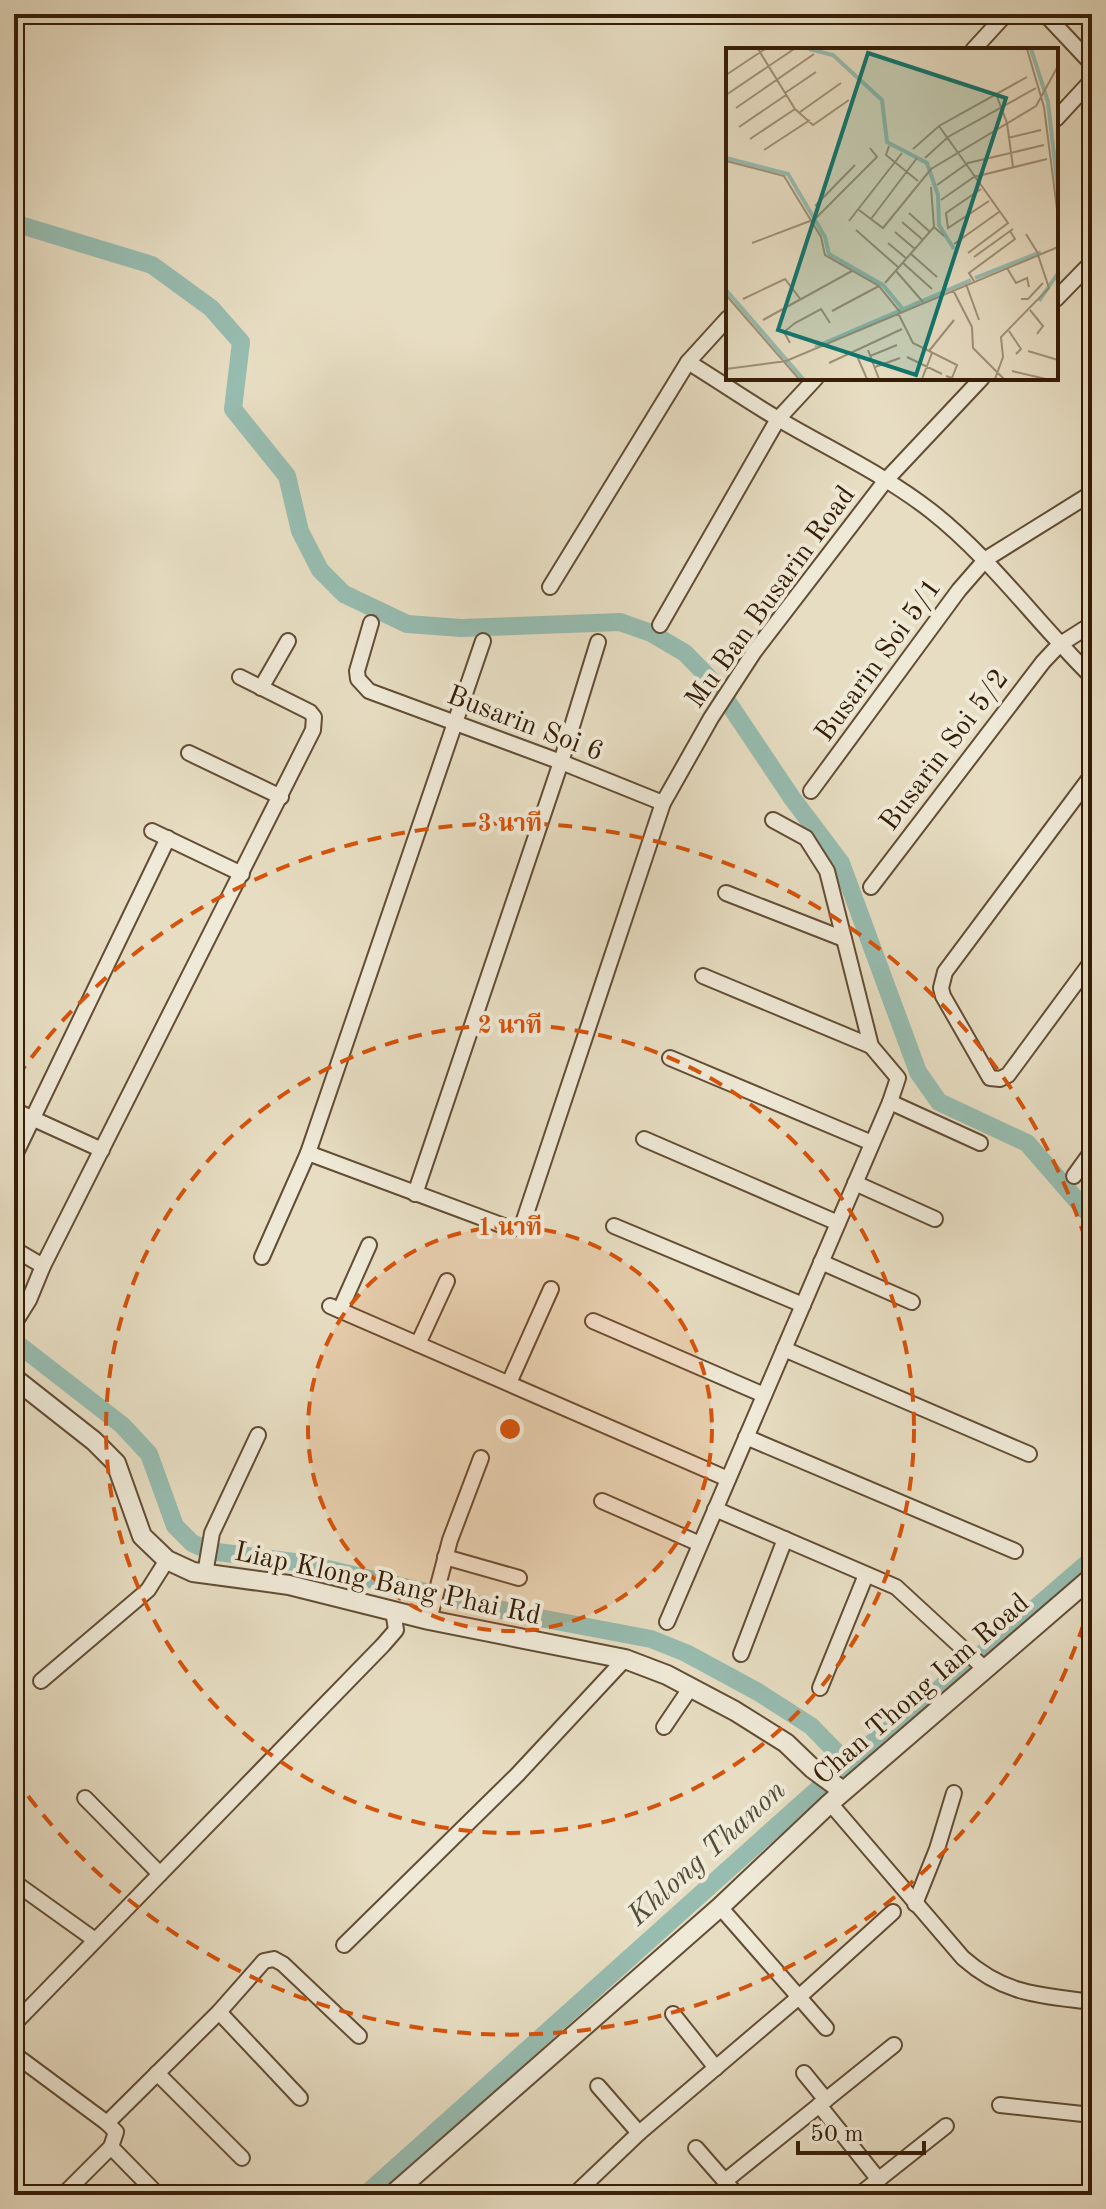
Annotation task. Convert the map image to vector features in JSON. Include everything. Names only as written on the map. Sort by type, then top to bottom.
[{"type":"street","points":[[975,48],[1006,14]]},
{"type":"street","points":[[1045,14],[1092,64]]},
{"type":"street","points":[[1058,117],[1092,80]]},
{"type":"street","points":[[1058,297],[1092,262]]},
{"type":"street","points":[[550,587],[688,362],[726,320]]},
{"type":"street","points":[[688,362],[778,419],[886,480],[931,511],[986,559],[1059,645],[1092,677]]},
{"type":"street","points":[[660,625],[778,419],[814,380]]},
{"type":"street","name":"Mu Ban Busarin Road","points":[[415,1194],[512,1229],[518,1229],[525,1222],[663,803],[731,684],[886,480],[980,380]]},
{"type":"street","name":"Busarin Soi 5/1","points":[[811,791],[959,590],[986,559],[1092,493]]},
{"type":"street","name":"Busarin Soi 6","points":[[371,623],[357,671],[358,679],[369,691],[663,803]]},
{"type":"street","name":"Busarin Soi 5/2","points":[[871,887],[1043,662],[1059,645],[1092,624]]},
{"type":"street","points":[[261,688],[288,641]]},
{"type":"street","points":[[262,1257],[308,1153],[483,641]]},
{"type":"street","points":[[308,1153],[415,1194],[561,762],[598,642]]},
{"type":"street","points":[[16,1321],[313,730],[314,717],[310,712],[240,677]]},
{"type":"street","points":[[189,753],[281,797]]},
{"type":"street","points":[[1092,775],[945,972],[943,996],[990,1078],[1000,1079],[1008,1075],[1092,961]]},
{"type":"street","points":[[667,1622],[898,1078],[871,1046],[827,871],[806,838],[773,820]]},
{"type":"street","points":[[152,831],[242,874]]},
{"type":"street","points":[[14,1157],[168,838]]},
{"type":"street","points":[[726,893],[844,939]]},
{"type":"street","points":[[703,976],[871,1046]]},
{"type":"street","points":[[670,1058],[872,1143]]},
{"type":"street","points":[[890,1102],[980,1143]]},
{"type":"street","points":[[14,1110],[102,1150]]},
{"type":"street","points":[[644,1139],[838,1223]]},
{"type":"street","points":[[1074,1176],[1092,1151]]},
{"type":"street","points":[[855,1183],[935,1219]]},
{"type":"street","points":[[614,1226],[803,1305]]},
{"type":"street","points":[[369,1245],[335,1308],[728,1479]]},
{"type":"street","points":[[14,1249],[43,1266]]},
{"type":"street","points":[[821,1262],[912,1302]]},
{"type":"street","points":[[418,1344],[447,1281]]},
{"type":"street","points":[[509,1383],[551,1289]]},
{"type":"street","points":[[593,1321],[764,1395]]},
{"type":"street","points":[[784,1349],[1029,1454]]},
{"type":"street","name":"Liap Klong Bang Phai Rd","points":[[14,1378],[94,1441],[116,1463],[142,1536],[167,1560],[193,1572],[206,1568],[393,1610],[432,1611],[625,1659],[691,1687],[786,1743],[835,1793]]},
{"type":"street","points":[[206,1568],[221,1512],[258,1435]]},
{"type":"street","points":[[746,1437],[1015,1551]]},
{"type":"street","points":[[432,1611],[445,1557],[481,1458]]},
{"type":"street","points":[[602,1501],[700,1544]]},
{"type":"street","points":[[715,1509],[896,1587],[984,1668]]},
{"type":"street","points":[[741,1654],[785,1539]]},
{"type":"street","points":[[445,1557],[519,1578]]},
{"type":"street","points":[[41,1681],[148,1590],[167,1560]]},
{"type":"street","points":[[820,1688],[866,1575]]},
{"type":"street","name":"Chan Thong Iam Road","points":[[392,2195],[720,1907],[835,1793],[1092,1577]]},
{"type":"street","points":[[14,2024],[390,1638],[396,1630],[393,1610]]},
{"type":"street","points":[[344,1945],[518,1774],[625,1659]]},
{"type":"street","points":[[664,1727],[691,1687]]},
{"type":"street","points":[[835,1793],[915,1904],[982,1975],[1025,1993],[1092,2002]]},
{"type":"street","points":[[915,1904],[937,1849],[954,1793]]},
{"type":"street","points":[[85,1798],[160,1874]]},
{"type":"street","points":[[14,1882],[95,1940]]},
{"type":"street","points":[[720,1907],[826,2028]]},
{"type":"street","points":[[574,2195],[639,2133],[799,1997],[893,1912]]},
{"type":"street","points":[[107,2123],[219,2012],[264,1961],[274,1959],[283,1964],[359,2036]]},
{"type":"street","points":[[219,2012],[300,2098]]},
{"type":"street","points":[[673,2014],[716,2068]]},
{"type":"street","points":[[725,2181],[894,2045]]},
{"type":"street","points":[[14,2054],[116,2132],[111,2147],[63,2195]]},
{"type":"street","points":[[157,2073],[242,2158]]},
{"type":"street","points":[[804,2073],[879,2186]]},
{"type":"street","points":[[598,2086],[639,2133]]},
{"type":"street","points":[[1000,2105],[1092,2115]]},
{"type":"street","points":[[859,2195],[879,2186],[946,2126]]},
{"type":"street","points":[[111,2147],[158,2195]]},
{"type":"street","points":[[696,2148],[737,2195]]},
{"type":"waterway","points":[[14,223],[152,265],[211,308],[241,342],[233,409],[287,476],[300,531],[320,570],[344,594],[407,624],[461,628],[620,622],[651,633],[685,653],[717,686],[792,798],[841,863],[918,1072],[939,1102],[1027,1143],[1086,1211]]},
{"type":"waterway","points":[[14,1341],[122,1425],[149,1454],[175,1526],[192,1543],[210,1551],[302,1563],[524,1615],[651,1639],[686,1653],[758,1692],[811,1726],[847,1763]]},
{"type":"waterway","name":"Khlong Thanon","points":[[365,2195],[847,1763],[975,1660],[1092,1559]]}]
